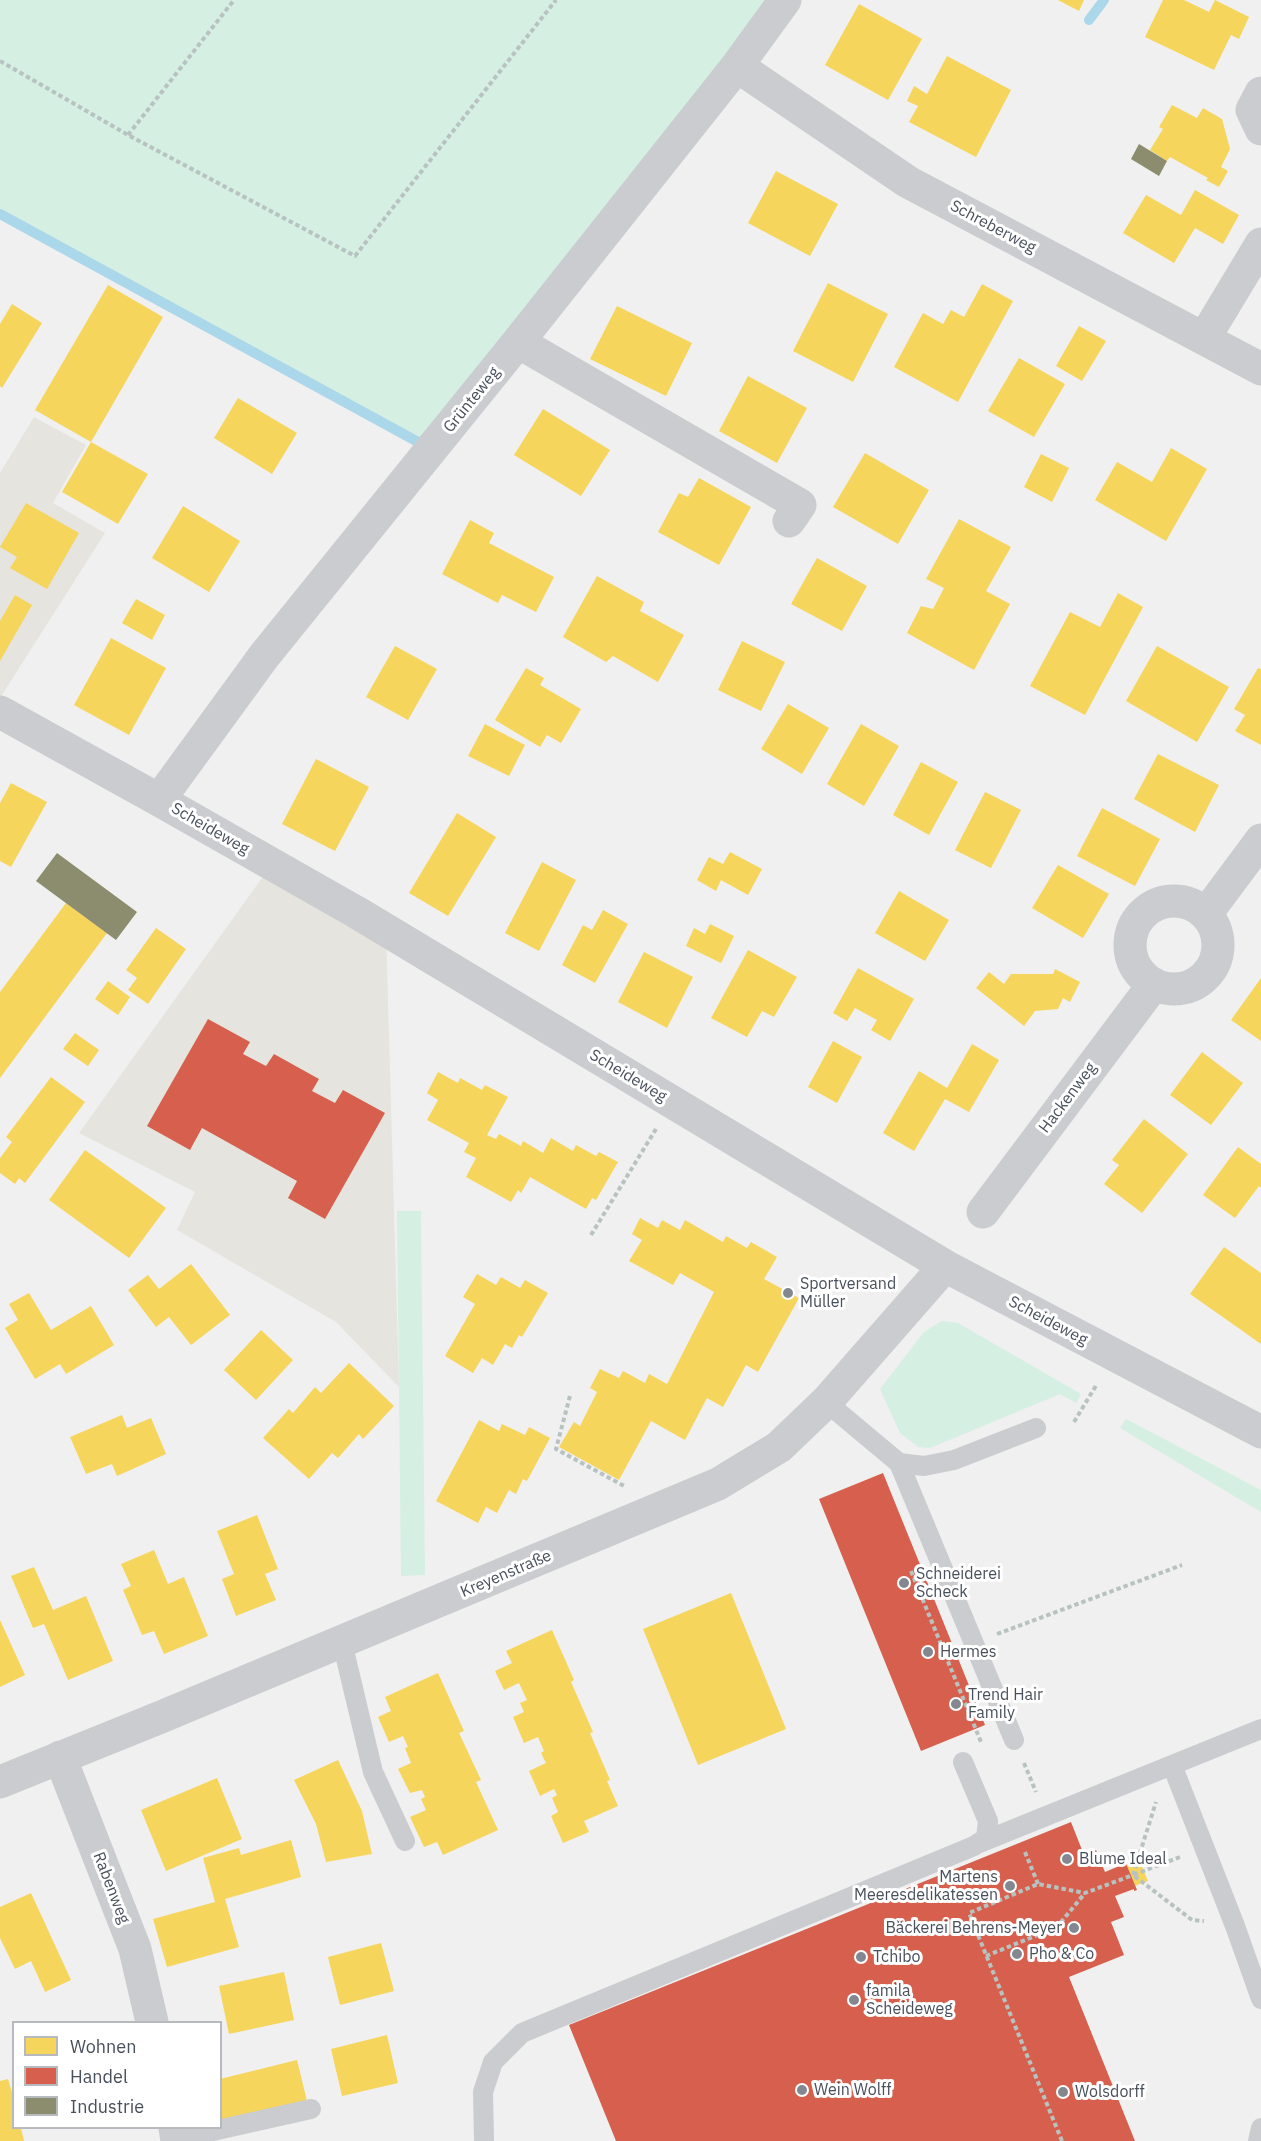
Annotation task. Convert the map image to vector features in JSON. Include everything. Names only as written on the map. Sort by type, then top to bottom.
[{"type":"street","name":"Grünteweg","points":[[159,800],[264,656],[518,342],[737,66],[785,0]]},
{"type":"street","name":"Schreberweg","points":[[737,66],[908,182],[1205,337],[1261,369]]},
{"type":"street","points":[[1261,93],[1252,110],[1261,129]]},
{"type":"street","points":[[1205,337],[1261,244]]},
{"type":"street","points":[[518,342],[800,503]]},
{"type":"street","name":"Scheideweg","points":[[0,712],[356,912],[945,1266],[1261,1432]]},
{"type":"street","points":[[1206,914],[1261,840]]},
{"type":"street","points":[[1179,901],[1194,905],[1206,914],[1216,932],[1218,952],[1213,965],[1205,976],[1194,984],[1180,988],[1167,988],[1154,984],[1141,975],[1133,962],[1130,947],[1132,932],[1138,918],[1150,908],[1164,902],[1179,901]]},
{"type":"street","name":"Hackenweg","points":[[983,1212],[1154,984]]},
{"type":"street","name":"Kreyenstraße","points":[[0,1782],[718,1484],[779,1447],[826,1402],[945,1266]]},
{"type":"street","name":"Rabenweg","points":[[60,1757],[135,1949],[152,2021]]},
{"type":"lane","points":[[826,1402],[899,1463],[1014,1740]]},
{"type":"lane","points":[[899,1463],[924,1466],[954,1460],[1036,1428]]},
{"type":"lane","points":[[342,1642],[373,1772],[405,1840]]},
{"type":"lane","points":[[484,2141],[483,2092],[493,2062],[522,2033],[1261,1729]]},
{"type":"lane","points":[[963,1761],[988,1821],[986,1838],[974,1846]]},
{"type":"lane","points":[[1172,1765],[1261,1999]]},
{"type":"lane","points":[[222,2127],[311,2109]]},
{"type":"lane","points":[[1258,2141],[1261,2128]]},
{"type":"lane","points":[[177,2136],[212,2129]]},
{"type":"path","points":[[128,135],[234,0]]},
{"type":"path","points":[[0,61],[128,135],[355,256],[556,0]]},
{"type":"path","points":[[591,1235],[673,1103]]},
{"type":"path","points":[[1074,1422],[1114,1355]]},
{"type":"path","points":[[570,1396],[556,1449],[663,1508]]},
{"type":"path","points":[[909,1565],[975,1729]]},
{"type":"path","points":[[974,1642],[1182,1565]]},
{"type":"path","points":[[1014,1740],[1046,1816]]},
{"type":"path","points":[[1133,1875],[1156,1802],[1181,1791]]},
{"type":"path","points":[[986,1956],[1057,1927],[1085,1893],[1204,1848]]},
{"type":"path","points":[[1133,1875],[1192,1920],[1235,1926]]},
{"type":"path","points":[[1062,2141],[969,1913],[1038,1884],[1085,1893]]},
{"type":"shaded area","points":[[34,417],[86,445],[53,503],[105,533],[0,698],[0,473]]},
{"type":"shaded area","points":[[272,864],[386,930],[399,1387],[336,1322],[177,1230],[195,1192],[79,1133]]},
{"type":"green space","points":[[0,0],[785,0],[432,450],[0,214]]},
{"type":"green space","points":[[397,1211],[421,1211],[425,1575],[401,1576]]},
{"type":"green space","points":[[942,1321],[958,1323],[1081,1394],[1076,1403],[1060,1394],[930,1448],[918,1447],[900,1433],[880,1389],[924,1332]]},
{"type":"green space","points":[[1126,1419],[1261,1490],[1261,1512],[1120,1428]]},
{"type":"building: Wohnen","points":[[1058,0],[1084,0],[1079,11]]},
{"type":"building: Wohnen","points":[[1163,0],[1184,0],[1209,12],[1215,0],[1249,17],[1239,39],[1231,35],[1214,70],[1145,37]]},
{"type":"building: Wohnen","points":[[859,4],[922,39],[888,100],[825,65]]},
{"type":"building: Wohnen","points":[[947,56],[1011,90],[976,157],[909,122],[918,106],[907,101],[914,86],[927,94]]},
{"type":"building: Wohnen","points":[[1172,105],[1197,118],[1203,108],[1222,119],[1230,149],[1221,167],[1228,171],[1219,187],[1206,180],[1208,178],[1170,157],[1167,161],[1150,150],[1163,129],[1159,127]]},
{"type":"building: Wohnen","points":[[776,171],[838,204],[810,256],[748,223]]},
{"type":"building: Wohnen","points":[[1195,190],[1239,215],[1223,244],[1195,228],[1174,263],[1123,233],[1146,195],[1181,215]]},
{"type":"building: Wohnen","points":[[828,283],[888,314],[853,382],[793,351]]},
{"type":"building: Wohnen","points":[[982,284],[1013,301],[958,402],[894,367],[923,313],[943,324],[951,310],[964,317]]},
{"type":"building: Wohnen","points":[[108,285],[163,317],[91,442],[35,410]]},
{"type":"building: Wohnen","points":[[12,304],[42,323],[2,388],[0,386],[0,324]]},
{"type":"building: Wohnen","points":[[617,306],[692,343],[666,396],[590,359]]},
{"type":"building: Wohnen","points":[[1079,326],[1106,341],[1082,381],[1056,366]]},
{"type":"building: Wohnen","points":[[1019,358],[1065,384],[1034,437],[988,411]]},
{"type":"building: Wohnen","points":[[748,376],[807,408],[777,463],[719,431]]},
{"type":"building: Wohnen","points":[[238,398],[297,433],[272,474],[214,438]]},
{"type":"building: Wohnen","points":[[543,409],[610,450],[581,496],[514,455]]},
{"type":"building: Wohnen","points":[[91,442],[148,474],[118,524],[62,492]]},
{"type":"building: Wohnen","points":[[1171,448],[1207,469],[1166,541],[1095,500],[1117,462],[1152,482]]},
{"type":"building: Wohnen","points":[[865,453],[929,490],[898,544],[833,507]]},
{"type":"building: Wohnen","points":[[1041,454],[1069,468],[1052,502],[1024,487]]},
{"type":"building: Wohnen","points":[[699,478],[751,507],[719,565],[658,532],[679,493],[688,497]]},
{"type":"building: Wohnen","points":[[26,503],[79,533],[47,589],[10,568],[17,557],[0,547]]},
{"type":"building: Wohnen","points":[[183,506],[240,541],[209,592],[152,558]]},
{"type":"building: Wohnen","points":[[959,519],[1011,547],[986,591],[1010,604],[974,670],[907,633],[921,606],[933,609],[944,588],[926,579]]},
{"type":"building: Wohnen","points":[[470,520],[494,533],[489,543],[554,577],[536,612],[502,595],[498,603],[442,574]]},
{"type":"building: Wohnen","points":[[817,558],[867,586],[842,631],[791,604]]},
{"type":"building: Wohnen","points":[[597,576],[644,602],[640,611],[684,635],[658,682],[613,656],[606,662],[563,637]]},
{"type":"building: Wohnen","points":[[1118,593],[1143,607],[1085,715],[1030,686],[1070,612],[1100,627]]},
{"type":"building: Wohnen","points":[[15,595],[32,605],[0,661],[0,621]]},
{"type":"building: Wohnen","points":[[136,599],[165,615],[152,640],[122,623]]},
{"type":"building: Wohnen","points":[[111,638],[166,668],[129,735],[74,705]]},
{"type":"building: Wohnen","points":[[742,641],[785,662],[761,711],[718,690]]},
{"type":"building: Wohnen","points":[[395,646],[437,669],[408,720],[366,697]]},
{"type":"building: Wohnen","points":[[1157,646],[1229,687],[1197,742],[1126,701]]},
{"type":"building: Wohnen","points":[[526,668],[544,678],[540,685],[581,709],[561,743],[547,735],[540,747],[495,720]]},
{"type":"building: Wohnen","points":[[1258,668],[1261,669],[1261,745],[1235,731],[1245,715],[1234,709]]},
{"type":"building: Wohnen","points":[[788,704],[829,728],[802,774],[761,749]]},
{"type":"building: Wohnen","points":[[485,724],[525,745],[509,776],[468,756]]},
{"type":"building: Wohnen","points":[[861,724],[899,746],[864,806],[827,784]]},
{"type":"building: Wohnen","points":[[1158,754],[1219,785],[1195,832],[1134,799]]},
{"type":"building: Wohnen","points":[[316,759],[369,787],[335,851],[282,824]]},
{"type":"building: Wohnen","points":[[921,762],[958,782],[929,835],[893,815]]},
{"type":"building: Wohnen","points":[[11,783],[47,802],[11,867],[0,861],[0,803]]},
{"type":"building: Wohnen","points":[[985,792],[1021,810],[991,868],[955,850]]},
{"type":"building: Wohnen","points":[[1102,808],[1160,839],[1135,886],[1077,856]]},
{"type":"building: Wohnen","points":[[457,813],[496,837],[448,916],[409,893]]},
{"type":"building: Wohnen","points":[[730,852],[762,869],[748,895],[721,880],[716,891],[697,880],[709,857],[723,864]]},
{"type":"building: Wohnen","points":[[542,862],[576,880],[539,951],[505,933]]},
{"type":"building: Wohnen","points":[[1058,865],[1109,894],[1083,938],[1032,908]]},
{"type":"building: Wohnen","points":[[899,891],[949,920],[925,961],[875,933]]},
{"type":"building: Wohnen","points":[[66,903],[107,933],[0,1078],[0,992]]},
{"type":"building: Wohnen","points":[[603,910],[628,924],[595,983],[562,965],[583,925],[592,930]]},
{"type":"building: Wohnen","points":[[710,924],[734,936],[721,963],[686,946],[694,928],[705,934]]},
{"type":"building: Wohnen","points":[[156,928],[186,949],[148,1004],[128,990],[137,978],[126,970]]},
{"type":"building: Wohnen","points":[[748,950],[797,977],[774,1017],[762,1011],[747,1037],[711,1018]]},
{"type":"building: Wohnen","points":[[644,952],[693,977],[667,1028],[618,1002]]},
{"type":"building: Wohnen","points":[[858,968],[914,999],[890,1041],[871,1030],[877,1020],[855,1008],[847,1021],[833,1013]]},
{"type":"building: Wohnen","points":[[1055,969],[1080,982],[1070,1002],[1063,998],[1058,1009],[1035,1011],[1024,1026],[976,988],[989,972],[1004,984],[1011,974],[1053,974]]},
{"type":"building: Wohnen","points":[[1261,978],[1261,1041],[1231,1020]]},
{"type":"building: Wohnen","points":[[108,981],[130,997],[118,1015],[95,999]]},
{"type":"building: Wohnen","points":[[75,1033],[99,1050],[88,1066],[63,1049]]},
{"type":"building: Wohnen","points":[[833,1041],[862,1057],[837,1103],[808,1087]]},
{"type":"building: Wohnen","points":[[972,1044],[999,1060],[969,1112],[945,1099],[914,1151],[883,1133],[919,1071],[947,1088]]},
{"type":"building: Wohnen","points":[[1202,1052],[1243,1083],[1211,1125],[1170,1095]]},
{"type":"building: Wohnen","points":[[438,1072],[458,1083],[460,1078],[482,1090],[485,1085],[508,1097],[487,1135],[496,1139],[499,1134],[521,1146],[523,1141],[543,1153],[551,1138],[573,1151],[576,1145],[596,1156],[599,1152],[618,1162],[596,1200],[592,1198],[586,1209],[530,1177],[521,1193],[518,1190],[511,1202],[466,1177],[476,1158],[464,1152],[469,1143],[427,1120],[438,1100],[427,1093]]},
{"type":"building: Wohnen","points":[[51,1077],[85,1102],[25,1183],[19,1178],[15,1184],[0,1173],[0,1158],[12,1142],[6,1137]]},
{"type":"building: Wohnen","points":[[1144,1119],[1188,1154],[1142,1213],[1104,1184],[1119,1165],[1112,1160]]},
{"type":"building: Wohnen","points":[[1238,1147],[1261,1164],[1261,1188],[1259,1186],[1235,1218],[1203,1195]]},
{"type":"building: Wohnen","points":[[85,1150],[166,1208],[129,1258],[49,1200]]},
{"type":"building: Wohnen","points":[[640,1218],[658,1228],[662,1220],[680,1230],[685,1220],[723,1242],[726,1236],[747,1248],[751,1242],[777,1257],[764,1279],[799,1298],[758,1372],[746,1365],[723,1407],[707,1398],[685,1440],[651,1421],[619,1480],[559,1447],[574,1422],[580,1426],[597,1392],[590,1388],[600,1369],[619,1378],[623,1371],[645,1383],[649,1374],[667,1384],[714,1292],[680,1273],[673,1285],[629,1261],[642,1240],[632,1234]]},
{"type":"building: Wohnen","points":[[1224,1247],[1261,1273],[1261,1344],[1190,1294]]},
{"type":"building: Wohnen","points":[[191,1264],[230,1315],[191,1345],[169,1317],[156,1327],[128,1290],[148,1275],[159,1289]]},
{"type":"building: Wohnen","points":[[477,1274],[496,1285],[501,1277],[520,1288],[525,1280],[548,1293],[522,1337],[519,1335],[512,1348],[505,1344],[493,1365],[482,1358],[473,1373],[445,1356],[475,1304],[463,1297]]},
{"type":"building: Wohnen","points":[[29,1293],[51,1330],[91,1306],[114,1345],[66,1374],[60,1364],[35,1379],[5,1328],[18,1320],[9,1304]]},
{"type":"building: Wohnen","points":[[261,1330],[293,1360],[256,1400],[224,1370]]},
{"type":"building: Wohnen","points":[[349,1363],[394,1406],[363,1439],[359,1434],[338,1458],[332,1453],[309,1479],[263,1438],[289,1409],[293,1413],[315,1387],[321,1393]]},
{"type":"building: Wohnen","points":[[122,1415],[127,1428],[151,1418],[166,1454],[117,1476],[112,1464],[86,1474],[70,1437]]},
{"type":"building: Wohnen","points":[[479,1420],[499,1431],[502,1424],[525,1435],[529,1427],[550,1438],[527,1481],[523,1479],[516,1494],[509,1490],[497,1513],[486,1507],[478,1523],[436,1501]]},
{"type":"building: Wohnen","points":[[257,1515],[278,1569],[265,1574],[276,1600],[236,1616],[222,1579],[234,1574],[217,1531]]},
{"type":"building: Wohnen","points":[[154,1550],[168,1584],[184,1577],[208,1636],[164,1654],[154,1631],[142,1635],[123,1590],[131,1586],[121,1564]]},
{"type":"building: Wohnen","points":[[34,1567],[53,1610],[86,1596],[113,1661],[68,1680],[44,1624],[33,1628],[11,1576]]},
{"type":"building: Wohnen","points":[[731,1593],[786,1729],[698,1765],[643,1629]]},
{"type":"building: Wohnen","points":[[0,1620],[25,1675],[0,1687]]},
{"type":"building: Wohnen","points":[[552,1630],[574,1680],[571,1682],[593,1732],[590,1733],[610,1780],[607,1781],[618,1806],[584,1821],[589,1832],[563,1843],[551,1816],[558,1812],[552,1798],[557,1795],[554,1789],[540,1796],[529,1771],[546,1763],[541,1753],[544,1751],[538,1737],[524,1743],[513,1717],[524,1712],[520,1703],[527,1700],[519,1683],[504,1690],[495,1671],[512,1663],[506,1651]]},
{"type":"building: Wohnen","points":[[438,1673],[464,1731],[459,1733],[481,1780],[476,1782],[498,1830],[443,1855],[437,1842],[424,1847],[410,1817],[426,1810],[421,1799],[425,1797],[422,1790],[410,1793],[398,1769],[411,1763],[403,1736],[389,1742],[378,1717],[391,1711],[385,1697]]},
{"type":"building: Wohnen","points":[[338,1760],[362,1811],[372,1854],[326,1862],[316,1824],[294,1780]]},
{"type":"building: Wohnen","points":[[217,1778],[242,1839],[166,1871],[141,1810]]},
{"type":"building: Wohnen","points":[[291,1840],[301,1877],[225,1899],[239,1947],[167,1967],[153,1919],[215,1902],[203,1858],[239,1848],[241,1855]]},
{"type":"building: Wohnen","points":[[1139,1859],[1148,1881],[1135,1886],[1126,1864]]},
{"type":"building: Wohnen","points":[[31,1893],[71,1980],[45,1992],[31,1961],[15,1969],[0,1938],[0,1907]]},
{"type":"building: Wohnen","points":[[381,1943],[394,1991],[340,2005],[328,1957]]},
{"type":"building: Wohnen","points":[[284,1972],[294,2020],[229,2034],[219,1986]]},
{"type":"building: Wohnen","points":[[387,2035],[398,2083],[342,2096],[331,2049]]},
{"type":"building: Wohnen","points":[[297,2060],[307,2101],[222,2122],[222,2079]]},
{"type":"building: Wohnen","points":[[8,2079],[12,2092],[12,2129],[21,2129],[24,2141],[0,2141],[0,2081]]},
{"type":"building: Handel","points":[[208,1019],[250,1042],[243,1054],[266,1066],[274,1054],[319,1079],[312,1091],[335,1103],[343,1090],[385,1113],[325,1219],[288,1198],[297,1181],[202,1128],[190,1150],[147,1126]]},
{"type":"building: Handel","points":[[883,1473],[985,1725],[921,1751],[819,1499]]},
{"type":"building: Handel","name":"famila Scheideweg","points":[[1071,1822],[1084,1855],[1096,1850],[1105,1872],[1124,1864],[1125,1861],[1137,1890],[1115,1896],[1124,1917],[1111,1922],[1124,1955],[1069,1977],[1135,2141],[616,2141],[569,2025]]},
{"type":"building: Industrie","points":[[1139,144],[1167,161],[1159,176],[1131,159]]},
{"type":"building: Industrie","points":[[57,853],[137,912],[116,940],[36,881]]},
{"type":"waterway","points":[[1089,20],[1104,0]]},
{"type":"waterway","points":[[0,214],[429,448]]},
{"type":"place","name":"Sportversand Müller","points":[[788,1293]]},
{"type":"place","name":"Schneiderei Scheck","points":[[904,1583]]},
{"type":"place","name":"Hermes","points":[[928,1652]]},
{"type":"place","name":"Trend Hair Family","points":[[956,1704]]},
{"type":"place","name":"Blume Ideal","points":[[1067,1859]]},
{"type":"place","name":"Martens Meeresdelikatessen","points":[[1010,1886]]},
{"type":"place","name":"Bäckerei Behrens-Meyer","points":[[1074,1928]]},
{"type":"place","name":"Pho & Co","points":[[1017,1954]]},
{"type":"place","name":"Tchibo","points":[[861,1957]]},
{"type":"place","name":"famila Scheideweg","points":[[854,2000]]},
{"type":"place","name":"Wein Wolff","points":[[802,2090]]},
{"type":"place","name":"Wolsdorff","points":[[1063,2092]]}]
